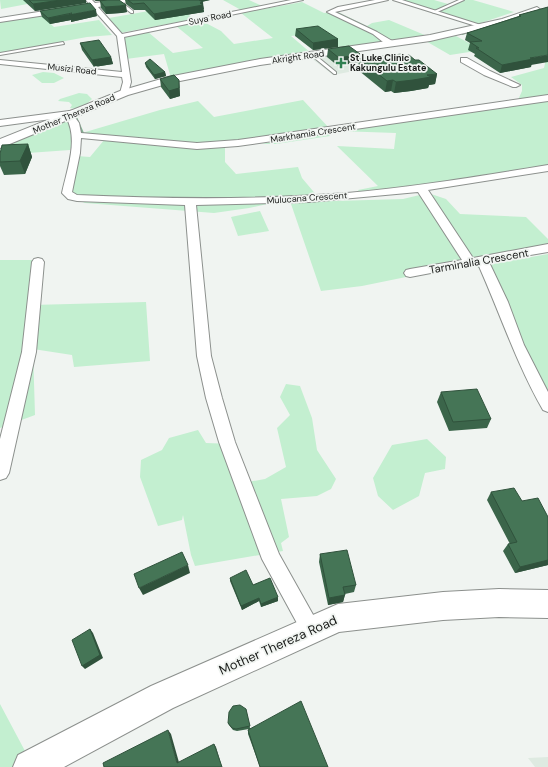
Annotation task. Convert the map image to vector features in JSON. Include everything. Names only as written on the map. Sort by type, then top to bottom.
[{"type":"street","points":[[89,0],[120,36],[127,82],[124,93]]},
{"type":"street","points":[[0,20],[129,0]]},
{"type":"street","name":"Suya Road","points":[[120,36],[300,0]]},
{"type":"street","points":[[385,0],[338,9],[330,12],[375,33],[391,44]]},
{"type":"street","points":[[396,0],[481,26]]},
{"type":"street","name":"Akright Road","points":[[124,93],[168,80],[200,73],[454,33],[519,17],[548,7]]},
{"type":"street","points":[[5,11],[14,18]]},
{"type":"street","points":[[464,60],[487,73],[516,85]]},
{"type":"street","name":"Musizi Road","points":[[0,62],[126,75]]},
{"type":"street","name":"Mother Thereza Road","points":[[0,144],[74,117],[124,93]]},
{"type":"street","name":"Markhamia Crescent","points":[[76,135],[197,146],[238,143],[548,98]]},
{"type":"street","points":[[0,123],[74,117],[76,135]]},
{"type":"street","name":"Mulucana Crescent","points":[[76,135],[67,193],[72,197],[78,198],[190,202],[282,200],[388,192],[548,168]]},
{"type":"street","points":[[421,188],[476,262],[501,302],[517,345],[533,380],[548,406]]},
{"type":"street","points":[[190,202],[204,356],[214,398],[230,448],[272,559],[312,629]]},
{"type":"street","name":"Tarminalia Crescent","points":[[410,273],[548,248]]},
{"type":"street","points":[[0,473],[29,352],[38,262]]},
{"type":"street","name":"Mother Thereza Road","points":[[30,767],[162,697],[338,618],[443,606],[498,603],[548,604]]},
{"type":"lane","points":[[434,12],[462,0]]},
{"type":"lane","points":[[118,2],[132,12]]},
{"type":"lane","points":[[0,54],[63,43]]},
{"type":"lane","points":[[313,55],[335,72]]},
{"type":"shaded area","name":"St Luke Clinic Kakungulu Estate","points":[[350,52],[370,68],[333,75],[311,58]]},
{"type":"shaded area","points":[[548,757],[548,767],[535,767],[528,758]]},
{"type":"green space","points":[[0,0],[86,0],[90,4],[54,11],[43,1],[1,9]]},
{"type":"green space","points":[[223,0],[249,0],[262,6],[241,10]]},
{"type":"green space","points":[[396,0],[434,0],[448,4],[460,0],[473,0],[514,12],[481,23],[476,23]]},
{"type":"green space","points":[[302,2],[324,13],[336,11],[367,26],[372,23],[389,20],[427,36],[342,50],[318,33],[291,36],[312,54],[171,78],[164,54],[126,59],[123,39],[127,36],[148,32],[173,53],[203,48],[176,26],[202,21],[221,31],[234,44],[273,38],[241,13]]},
{"type":"green space","points":[[177,6],[194,19],[120,33],[109,18]]},
{"type":"green space","points":[[41,15],[54,27],[99,20],[112,35],[87,37],[0,53],[0,21]]},
{"type":"green space","points":[[456,36],[482,50],[450,55],[424,40]]},
{"type":"green space","points":[[548,49],[548,96],[518,100],[522,91],[522,85],[511,77],[544,68]]},
{"type":"green space","points":[[43,72],[54,73],[64,78],[54,83],[42,83],[32,75]]},
{"type":"green space","points":[[79,93],[87,94],[92,99],[79,108],[70,108],[72,105],[69,102],[58,101],[60,99]]},
{"type":"green space","points":[[548,98],[548,166],[403,194],[361,195],[358,190],[378,186],[337,146],[394,149],[396,133],[338,131],[473,112]]},
{"type":"green space","points":[[303,100],[330,129],[272,140],[210,144],[167,142],[82,133],[160,110],[198,101],[214,117]]},
{"type":"green space","points":[[69,121],[74,138],[70,150],[0,155],[0,148]]},
{"type":"green space","points":[[328,132],[330,136],[276,144],[261,144]]},
{"type":"green space","points":[[105,139],[200,148],[225,147],[225,162],[236,174],[298,167],[302,178],[318,197],[294,198],[249,208],[214,213],[85,203],[72,198],[69,193],[77,156],[90,157]]},
{"type":"green space","points":[[428,193],[446,199],[460,214],[526,217],[548,239],[548,248],[362,286],[321,291],[291,204],[300,202],[403,199]]},
{"type":"green space","points":[[260,211],[269,231],[238,236],[231,217]]},
{"type":"green space","points":[[548,254],[548,406],[487,273],[477,267]]},
{"type":"green space","points":[[0,260],[34,260],[32,305],[146,302],[150,361],[74,367],[72,355],[33,349],[35,415],[0,428]]},
{"type":"green space","points":[[286,384],[300,386],[312,418],[317,450],[336,479],[331,489],[317,496],[281,499],[289,537],[281,543],[283,551],[195,566],[191,555],[183,515],[182,520],[158,526],[140,477],[141,460],[162,450],[169,438],[198,430],[206,443],[233,444],[242,483],[265,479],[286,467],[277,428],[290,415],[280,397]]},
{"type":"green space","points":[[427,439],[446,457],[445,469],[425,473],[419,496],[393,510],[378,496],[373,478],[392,445]]},
{"type":"green space","points":[[0,704],[25,751],[17,767],[0,767]]},
{"type":"building","points":[[29,0],[61,0],[33,4]]},
{"type":"building","points":[[119,0],[126,5],[105,7],[100,1]]},
{"type":"building","points":[[128,0],[199,0],[203,2],[200,3],[203,5],[154,14],[144,3],[133,4]]},
{"type":"building","points":[[90,3],[96,10],[48,18],[40,11]]},
{"type":"building","points":[[548,7],[548,55],[502,65],[476,48],[479,48],[470,42],[482,41],[467,33],[521,16],[519,15]]},
{"type":"building","points":[[318,26],[338,39],[313,43],[296,29]]},
{"type":"building","points":[[99,40],[111,57],[92,60],[80,43]]},
{"type":"building","points":[[349,46],[360,54],[339,58],[328,49]]},
{"type":"building","points":[[402,54],[405,56],[409,55],[415,60],[419,60],[437,74],[427,75],[431,77],[413,80],[396,82],[393,80],[387,81],[359,59]]},
{"type":"building","points":[[150,59],[165,72],[154,75],[145,63]]},
{"type":"building","points":[[174,75],[179,80],[179,88],[169,91],[160,79]]},
{"type":"building","points":[[28,144],[20,161],[0,162],[2,145]]},
{"type":"building","points":[[477,389],[491,419],[453,422],[441,392]]},
{"type":"building","points":[[514,488],[522,501],[538,498],[548,517],[548,560],[520,567],[508,544],[517,542],[491,492]]},
{"type":"building","points":[[347,550],[356,585],[343,587],[345,595],[329,598],[320,554]]},
{"type":"building","points":[[182,552],[188,565],[139,588],[134,574]]},
{"type":"building","points":[[246,570],[253,585],[270,578],[278,597],[261,604],[259,598],[241,606],[230,578]]},
{"type":"building","points":[[90,629],[100,655],[82,666],[72,640]]},
{"type":"building","points":[[301,701],[328,767],[260,767],[248,730]]},
{"type":"building","points":[[240,705],[246,709],[250,726],[236,729],[232,728],[228,723],[229,712],[233,706]]},
{"type":"building","points":[[168,730],[177,763],[214,744],[222,767],[104,767],[103,763]]},
{"type":"waterway","points":[[462,34],[472,31]]},
{"type":"waterway","points":[[81,114],[75,117],[82,133]]},
{"type":"place","name":"St Luke Clinic Kakungulu Estate","points":[[341,63]]}]
